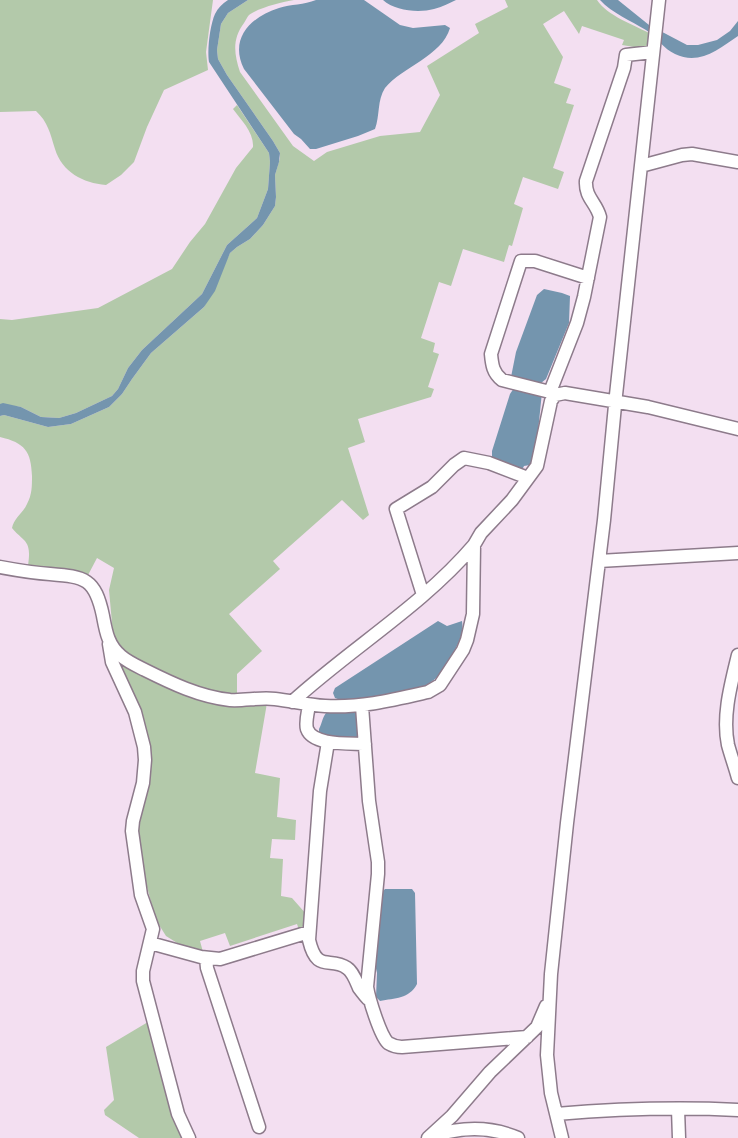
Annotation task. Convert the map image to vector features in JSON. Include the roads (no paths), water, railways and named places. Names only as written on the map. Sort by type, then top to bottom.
[{"type":"street","points":[[562,1138],[550,1083],[547,1054],[550,997],[567,823],[659,0]]},
{"type":"street","points":[[292,702],[438,584],[474,545],[481,532],[512,500],[538,463],[551,401],[555,395],[577,323],[600,217],[600,212],[588,195],[586,181],[627,55],[653,52]]},
{"type":"street","points":[[641,166],[692,154],[738,162]]},
{"type":"street","points":[[588,278],[535,261],[521,261],[491,354],[496,375],[502,380],[554,393],[648,407],[738,429]]},
{"type":"street","points":[[423,595],[396,509],[432,487],[464,458],[489,463],[528,478]]},
{"type":"street","points":[[109,643],[125,660],[170,683],[217,698],[274,699],[309,705],[362,706],[428,692],[440,685],[467,640],[473,614],[474,545]]},
{"type":"street","points":[[598,561],[738,553]]},
{"type":"street","points":[[0,567],[67,575],[85,581],[100,603],[112,662],[135,712],[144,747],[146,760],[143,783],[132,831],[141,895],[153,929],[143,971],[143,981],[178,1114],[189,1138]]},
{"type":"street","points":[[738,655],[729,696],[726,728],[738,778]]},
{"type":"street","points":[[309,705],[306,726],[313,737],[322,741],[365,744]]},
{"type":"street","points":[[362,706],[378,874],[367,987],[370,1002],[385,1039],[399,1047],[527,1037]]},
{"type":"street","points":[[328,741],[320,791],[309,932],[311,946],[317,958],[350,970],[361,991],[370,1002]]},
{"type":"street","points":[[150,943],[206,958],[220,959],[309,932]]},
{"type":"street","points":[[206,958],[207,968],[259,1126]]},
{"type":"street","points":[[430,1137],[452,1116],[490,1072],[537,1027],[550,997]]},
{"type":"street","points":[[556,1114],[678,1108],[738,1110]]},
{"type":"street","points":[[678,1108],[679,1138]]},
{"type":"street","points":[[430,1137],[453,1131],[476,1129],[508,1134],[518,1138]]},
{"type":"water","points":[[228,0],[248,0],[228,13],[221,24],[218,59],[280,153],[275,175],[275,206],[263,225],[250,239],[230,253],[215,291],[204,307],[151,353],[122,394],[109,407],[71,424],[48,427],[4,415],[0,416],[0,404],[3,403],[21,407],[41,417],[59,418],[76,413],[112,396],[128,368],[142,350],[202,294],[227,245],[257,218],[268,189],[269,153],[209,62],[210,31],[213,19],[219,8]]},
{"type":"water","points":[[316,0],[364,0],[400,25],[413,28],[445,25],[450,28],[446,38],[439,46],[385,88],[375,129],[310,149],[294,134],[244,69],[239,48],[245,31],[259,17],[279,8]]},
{"type":"water","points":[[383,0],[456,0],[437,8],[421,11],[400,9]]},
{"type":"water","points":[[600,0],[618,0],[649,25],[687,45],[698,45],[717,40],[730,31],[738,21],[738,36],[708,54],[692,58],[684,57],[671,52],[646,30],[616,13]]},
{"type":"water","points":[[544,289],[570,296],[569,323],[546,379],[541,383],[516,381],[511,377],[516,352],[537,295]]},
{"type":"water","points":[[514,388],[542,392],[535,461],[524,466],[522,470],[494,460],[492,457],[510,394]]},
{"type":"water","points":[[438,621],[447,626],[462,621],[462,630],[450,659],[435,679],[422,687],[396,695],[354,701],[335,698],[333,693],[335,688]]},
{"type":"water","points":[[358,711],[359,737],[319,734],[326,713]]},
{"type":"water","points":[[385,889],[412,889],[415,893],[417,984],[406,995],[380,1001],[376,997],[375,964],[381,893]]}]
